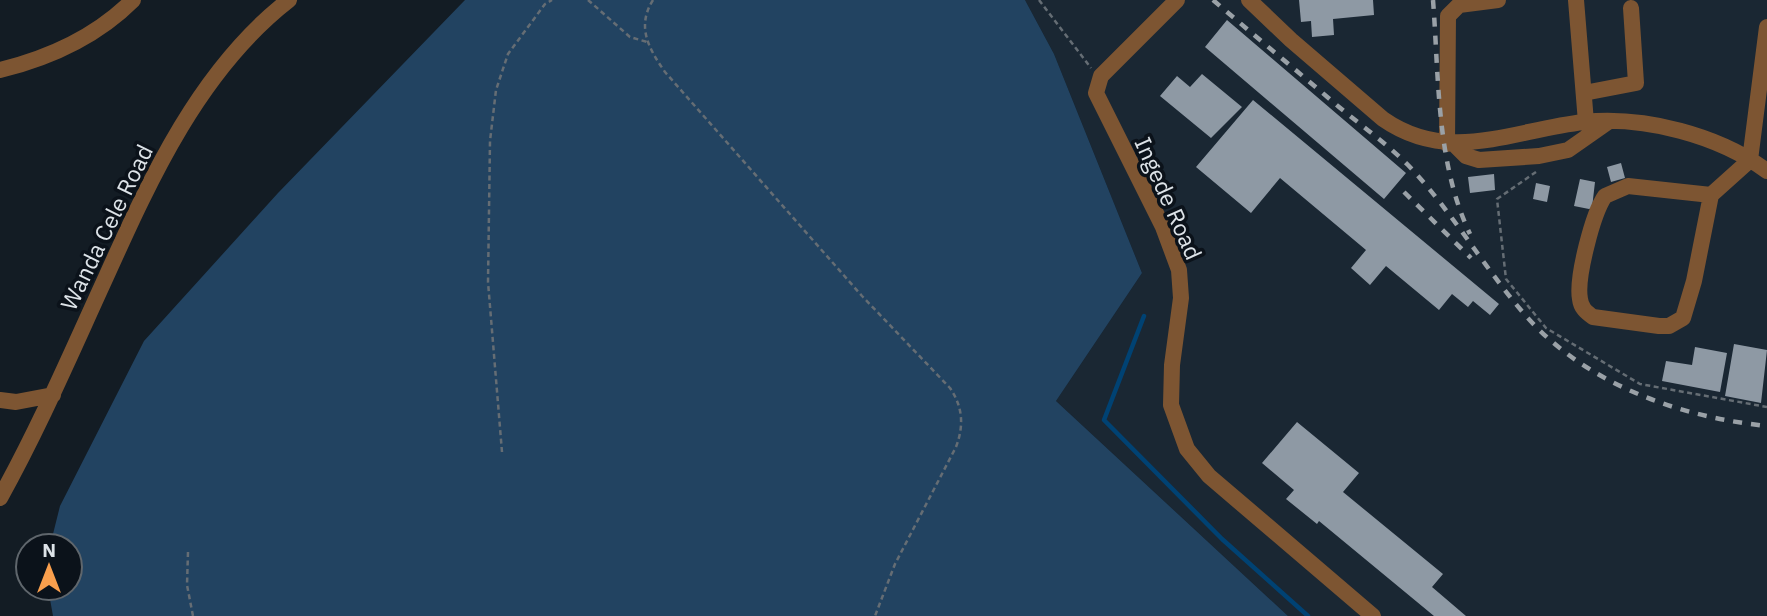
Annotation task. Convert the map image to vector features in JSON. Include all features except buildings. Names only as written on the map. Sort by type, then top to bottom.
[{"type":"street","points":[[0,70],[72,44],[100,27],[134,0]]},
{"type":"street","name":"Wanda Cele Road","points":[[0,498],[53,395],[164,154],[219,74],[289,0]]},
{"type":"street","points":[[1099,79],[1177,0]]},
{"type":"street","points":[[1249,0],[1383,119],[1414,136],[1450,144],[1586,122],[1608,122],[1655,127],[1693,136],[1728,148],[1767,171]]},
{"type":"street","points":[[1450,144],[1448,16],[1459,5],[1499,0]]},
{"type":"street","points":[[1576,0],[1586,122]]},
{"type":"street","points":[[1584,93],[1636,83],[1631,8]]},
{"type":"street","points":[[1711,195],[1628,186],[1605,196],[1596,215],[1581,275],[1580,300],[1585,312],[1593,317],[1659,326],[1669,326],[1683,318],[1694,281],[1711,195],[1750,160],[1767,27]]},
{"type":"street","name":"Ingede Road","points":[[1099,79],[1098,100],[1132,162],[1179,270],[1181,298],[1172,365],[1171,405],[1187,449],[1209,476],[1373,616]]},
{"type":"street","points":[[1450,144],[1466,156],[1479,160],[1539,156],[1568,150],[1608,122]]},
{"type":"street","points":[[0,400],[16,402],[53,395]]},
{"type":"path","points":[[502,452],[488,282],[490,141],[496,90],[508,54],[552,0]]},
{"type":"path","points":[[588,0],[630,37],[646,42]]},
{"type":"path","points":[[653,0],[645,22],[646,42],[665,72],[718,136],[950,388],[958,403],[962,420],[956,447],[895,564],[875,616]]},
{"type":"path","points":[[1040,0],[1099,79]]},
{"type":"path","points":[[188,552],[187,585],[193,616]]},
{"type":"shaded area","points":[[465,0],[1025,0],[1054,54],[1142,273],[1056,401],[1288,616],[53,616],[50,602],[84,602],[84,532],[54,532],[60,506],[144,341],[278,193]]},
{"type":"shaded area","points":[[1025,0],[1767,0],[1767,616],[1288,616],[1056,401],[1142,273],[1054,54]]},
{"type":"waterway","points":[[1144,316],[1104,420],[1222,539],[1308,616]]},
{"type":"railway","points":[[1213,0],[1408,165],[1439,201],[1526,316],[1550,340],[1577,361],[1636,393],[1668,405],[1701,415],[1767,426]]},
{"type":"railway","points":[[1433,0],[1438,89],[1445,149],[1459,207],[1470,234]]},
{"type":"railway","points":[[1404,192],[1471,258]]}]
